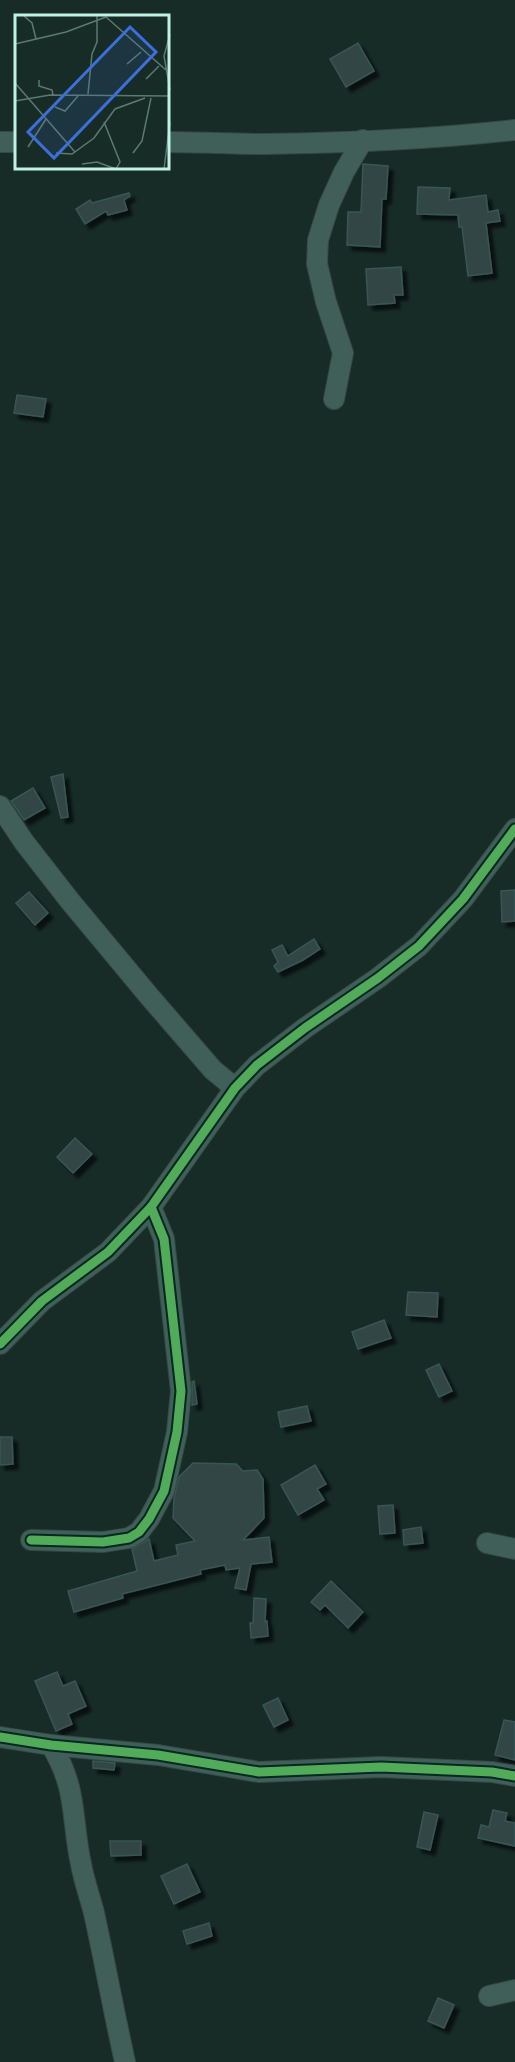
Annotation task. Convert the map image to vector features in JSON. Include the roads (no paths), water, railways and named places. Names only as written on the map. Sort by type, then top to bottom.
[{"type":"street","points":[[170,142],[263,144],[449,137],[515,130]]},
{"type":"street","points":[[334,399],[343,353],[318,264],[318,240],[328,205],[363,140]]},
{"type":"street","points":[[0,806],[24,842],[148,996],[213,1070],[235,1088]]},
{"type":"street","points":[[0,1344],[42,1301],[108,1252],[151,1207],[235,1088],[257,1065],[419,946],[463,899],[515,829]]},
{"type":"street","points":[[30,1540],[103,1542],[129,1538],[139,1532],[150,1519],[164,1491],[177,1432],[181,1391],[164,1239],[151,1207]]},
{"type":"street","points":[[487,1543],[515,1548]]},
{"type":"street","points":[[0,1737],[51,1745],[158,1755],[259,1772],[381,1767],[492,1772],[515,1776]]},
{"type":"street","points":[[51,1745],[69,1781],[81,1864],[124,2062]]},
{"type":"street","points":[[489,1996],[515,1990]]}]
